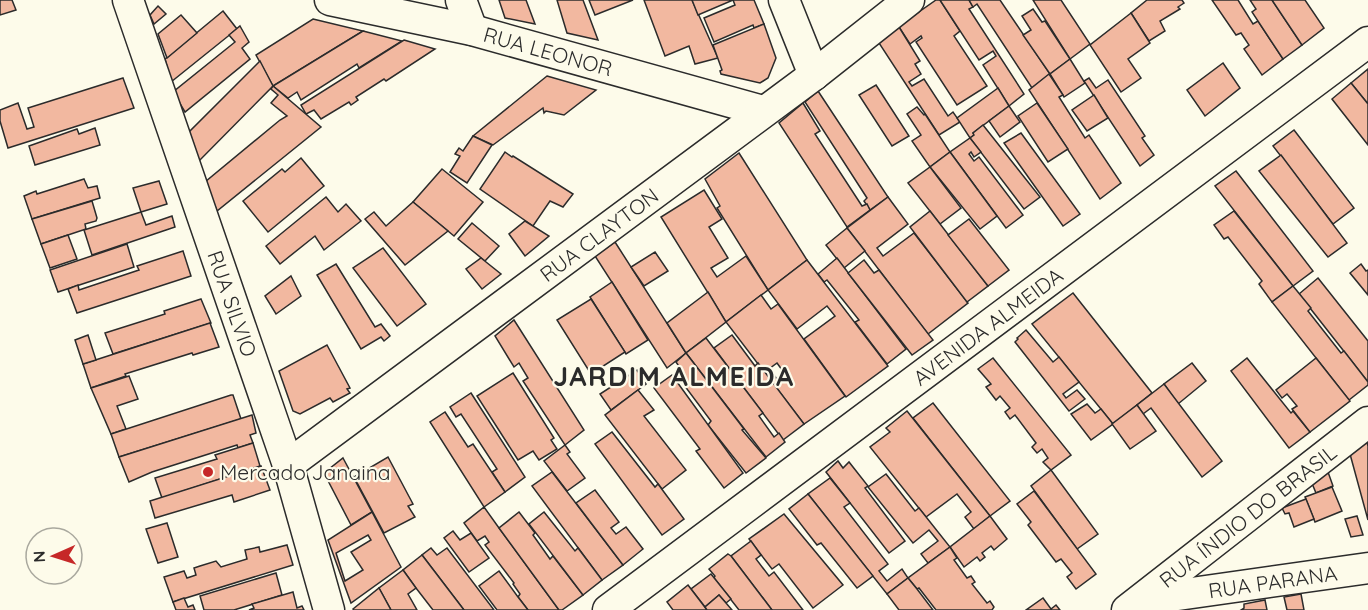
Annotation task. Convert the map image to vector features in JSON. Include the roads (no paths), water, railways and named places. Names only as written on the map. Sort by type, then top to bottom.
[{"type":"street","name":"RUA SILVIO","points":[[128,0],[288,465],[329,610]]},
{"type":"street","name":"RUA LEONOR","points":[[330,0],[472,30],[764,111]]},
{"type":"street","points":[[461,0],[472,30]]},
{"type":"street","points":[[784,0],[814,75]]},
{"type":"street","name":"RUA CLAYTON","points":[[288,465],[814,75],[909,0]]},
{"type":"street","name":"AVENIDA ALMEIDA","points":[[608,610],[1368,42]]},
{"type":"street","name":"RUA ÍNDIO DO BRASIL","points":[[1134,605],[1368,422]]},
{"type":"street","name":"RUA PARANA","points":[[1134,605],[1368,568]]},
{"type":"place","name":"Mercado Janaina","points":[[208,472]]},
{"type":"district","name":"JARDIM ALMEIDA","points":[[674,376]]}]
